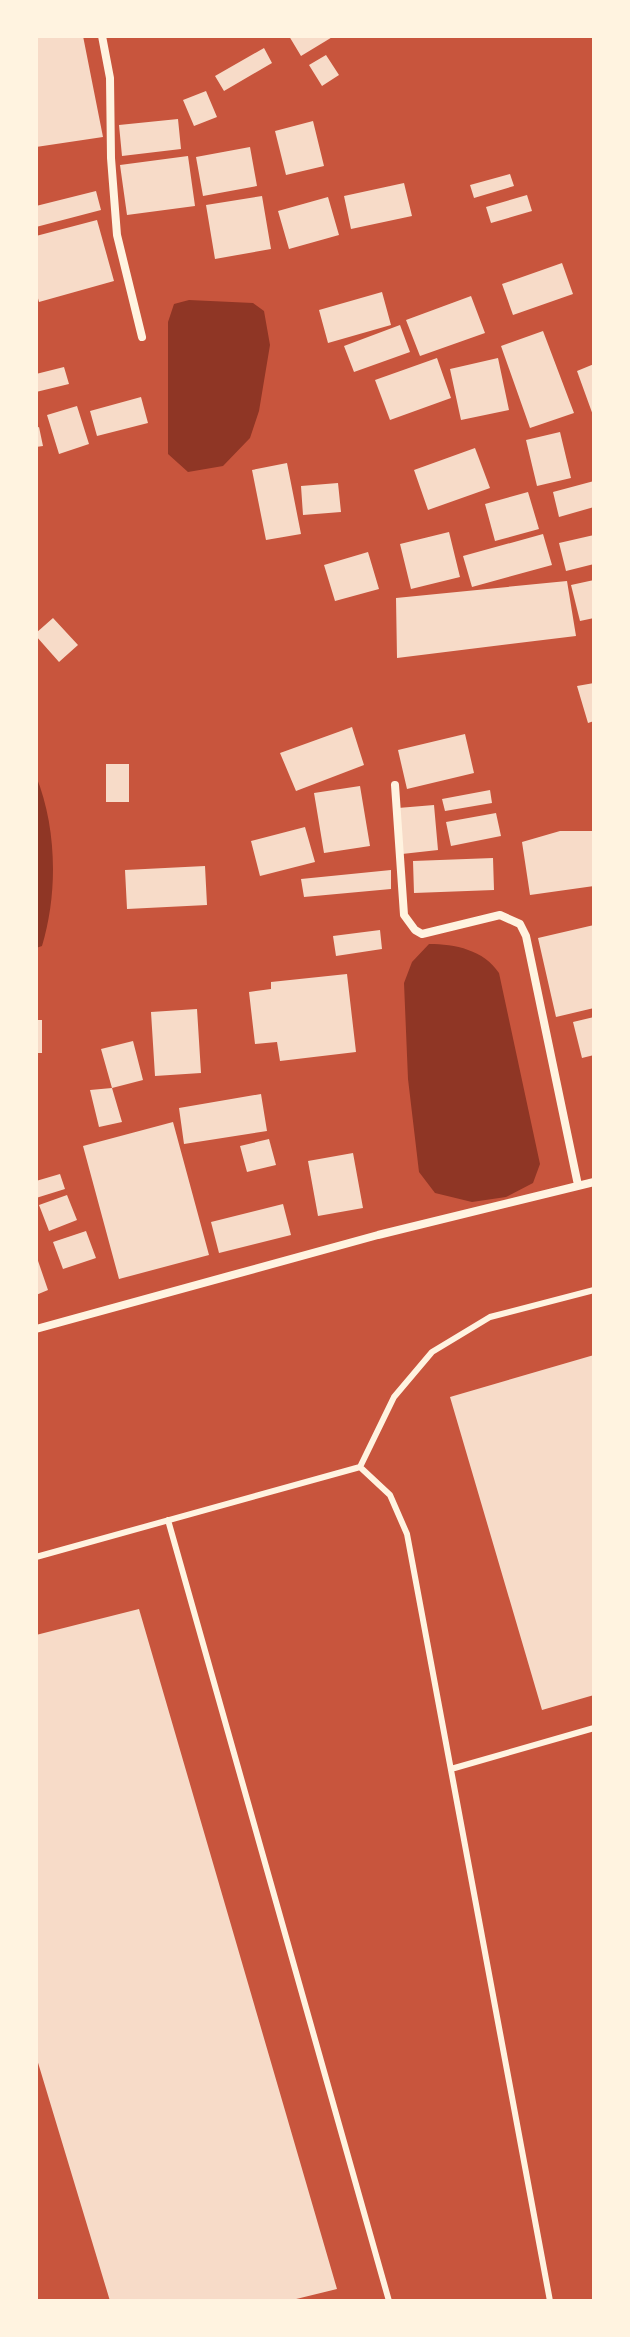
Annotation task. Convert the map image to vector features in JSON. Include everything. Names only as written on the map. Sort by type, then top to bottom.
[{"type":"street","points":[[102,36],[110,78],[111,158],[117,235],[142,337]]},
{"type":"street","points":[[395,785],[404,915],[415,930],[422,934],[500,915],[520,924],[526,936],[578,1185]]},
{"type":"street","points":[[36,1329],[362,1239],[594,1182]]},
{"type":"lane","points":[[36,1557],[360,1467],[394,1397],[432,1352],[490,1317],[594,1290]]},
{"type":"lane","points":[[360,1467],[390,1495],[407,1534],[550,2301]]},
{"type":"lane","points":[[168,1520],[389,2301]]},
{"type":"lane","points":[[451,1769],[594,1728]]},
{"type":"shaded area","points":[[189,300],[253,303],[264,311],[270,345],[259,411],[250,438],[223,466],[188,472],[168,454],[168,322],[174,304]]},
{"type":"shaded area","points":[[36,776],[48,817],[53,883],[42,946],[36,948]]},
{"type":"shaded area","points":[[429,944],[468,950],[485,959],[499,973],[540,1164],[533,1183],[506,1197],[472,1202],[435,1193],[419,1172],[408,1079],[404,983],[412,962]]},
{"type":"building","points":[[36,36],[83,36],[103,137],[36,147]]},
{"type":"building","points":[[289,36],[334,36],[301,56]]},
{"type":"building","points":[[264,48],[272,63],[224,91],[215,76]]},
{"type":"building","points":[[326,55],[339,75],[322,86],[309,65]]},
{"type":"building","points":[[206,91],[217,117],[194,126],[183,100]]},
{"type":"building","points":[[178,119],[181,149],[122,156],[119,125]]},
{"type":"building","points":[[313,121],[324,166],[286,175],[275,131]]},
{"type":"building","points":[[250,147],[257,186],[203,196],[196,157]]},
{"type":"building","points":[[188,156],[195,206],[127,215],[120,165]]},
{"type":"building","points":[[510,174],[514,186],[474,198],[470,185]]},
{"type":"building","points":[[404,183],[412,216],[351,229],[344,196]]},
{"type":"building","points":[[96,191],[101,210],[36,227],[36,206]]},
{"type":"building","points":[[527,195],[532,211],[491,223],[486,207]]},
{"type":"building","points":[[262,196],[271,249],[215,259],[206,205]]},
{"type":"building","points":[[328,197],[339,235],[289,249],[278,211]]},
{"type":"building","points":[[97,220],[114,281],[39,302],[36,291],[36,236]]},
{"type":"building","points":[[562,263],[573,294],[513,315],[502,284]]},
{"type":"building","points":[[382,292],[391,325],[328,343],[319,310]]},
{"type":"building","points":[[471,296],[485,333],[420,356],[406,320]]},
{"type":"building","points":[[400,325],[410,352],[354,372],[344,346]]},
{"type":"building","points":[[543,331],[574,413],[530,428],[501,346]]},
{"type":"building","points":[[437,358],[451,398],[390,420],[375,380]]},
{"type":"building","points":[[498,358],[509,410],[461,420],[450,369]]},
{"type":"building","points":[[594,364],[594,418],[577,371]]},
{"type":"building","points":[[64,367],[69,384],[36,392],[36,374]]},
{"type":"building","points":[[141,397],[148,423],[97,436],[90,411]]},
{"type":"building","points":[[77,406],[89,444],[59,454],[47,415]]},
{"type":"building","points":[[39,427],[43,446],[36,447],[36,428]]},
{"type":"building","points":[[560,432],[571,478],[537,486],[526,440]]},
{"type":"building","points":[[475,448],[490,488],[428,510],[414,470]]},
{"type":"building","points":[[287,463],[301,534],[266,540],[252,470]]},
{"type":"building","points":[[594,481],[594,507],[559,517],[553,492]]},
{"type":"building","points":[[338,483],[341,512],[303,515],[301,486]]},
{"type":"building","points":[[528,492],[539,529],[495,541],[485,504]]},
{"type":"building","points":[[449,532],[460,577],[411,589],[400,544]]},
{"type":"building","points":[[543,534],[552,565],[472,587],[463,556]]},
{"type":"building","points":[[594,535],[594,564],[566,571],[559,543]]},
{"type":"building","points":[[368,552],[379,589],[335,601],[324,565]]},
{"type":"building","points":[[594,580],[594,618],[580,621],[571,585]]},
{"type":"building","points":[[567,581],[576,636],[397,658],[396,598]]},
{"type":"building","points":[[53,618],[78,645],[59,662],[36,636]]},
{"type":"building","points":[[594,683],[594,721],[588,723],[577,686]]},
{"type":"building","points":[[352,727],[364,765],[296,791],[280,753]]},
{"type":"building","points":[[465,734],[474,773],[407,789],[398,750]]},
{"type":"building","points":[[106,764],[129,764],[129,802],[106,802]]},
{"type":"building","points":[[360,786],[370,846],[324,853],[314,793]]},
{"type":"building","points":[[490,790],[492,803],[445,811],[442,799]]},
{"type":"building","points":[[434,805],[438,850],[402,854],[398,808]]},
{"type":"building","points":[[496,813],[501,836],[451,846],[446,822]]},
{"type":"building","points":[[305,827],[315,862],[260,876],[251,841]]},
{"type":"building","points":[[560,831],[594,831],[594,886],[530,895],[522,842]]},
{"type":"building","points":[[493,858],[494,890],[414,893],[413,861]]},
{"type":"building","points":[[205,866],[207,905],[127,909],[125,870]]},
{"type":"building","points":[[391,870],[391,889],[304,897],[301,879]]},
{"type":"building","points":[[594,925],[594,1008],[556,1017],[538,938]]},
{"type":"building","points":[[380,930],[382,949],[336,956],[333,936]]},
{"type":"building","points":[[347,974],[356,1052],[280,1061],[277,1042],[255,1044],[249,992],[271,989],[271,982]]},
{"type":"building","points":[[197,1009],[201,1073],[155,1076],[151,1012]]},
{"type":"building","points":[[594,1017],[594,1055],[582,1058],[573,1022]]},
{"type":"building","points":[[36,1020],[42,1020],[42,1053],[36,1053]]},
{"type":"building","points":[[133,1041],[143,1080],[112,1088],[101,1049]]},
{"type":"building","points":[[112,1088],[122,1122],[99,1127],[90,1090]]},
{"type":"building","points":[[261,1094],[267,1131],[184,1144],[179,1108]]},
{"type":"building","points":[[173,1122],[209,1255],[119,1279],[83,1146]]},
{"type":"building","points":[[269,1139],[276,1165],[247,1172],[240,1146]]},
{"type":"building","points":[[353,1153],[363,1208],[318,1216],[308,1161]]},
{"type":"building","points":[[60,1174],[65,1189],[36,1198],[36,1181]]},
{"type":"building","points":[[67,1195],[77,1220],[49,1231],[39,1205]]},
{"type":"building","points":[[283,1204],[291,1235],[219,1253],[211,1222]]},
{"type":"building","points":[[86,1231],[96,1258],[63,1269],[53,1242]]},
{"type":"building","points":[[36,1255],[48,1290],[36,1295]]},
{"type":"building","points":[[594,1355],[594,1695],[542,1710],[450,1397]]},
{"type":"building","points":[[139,1609],[337,2289],[288,2301],[110,2301],[36,2056],[36,1635]]}]
